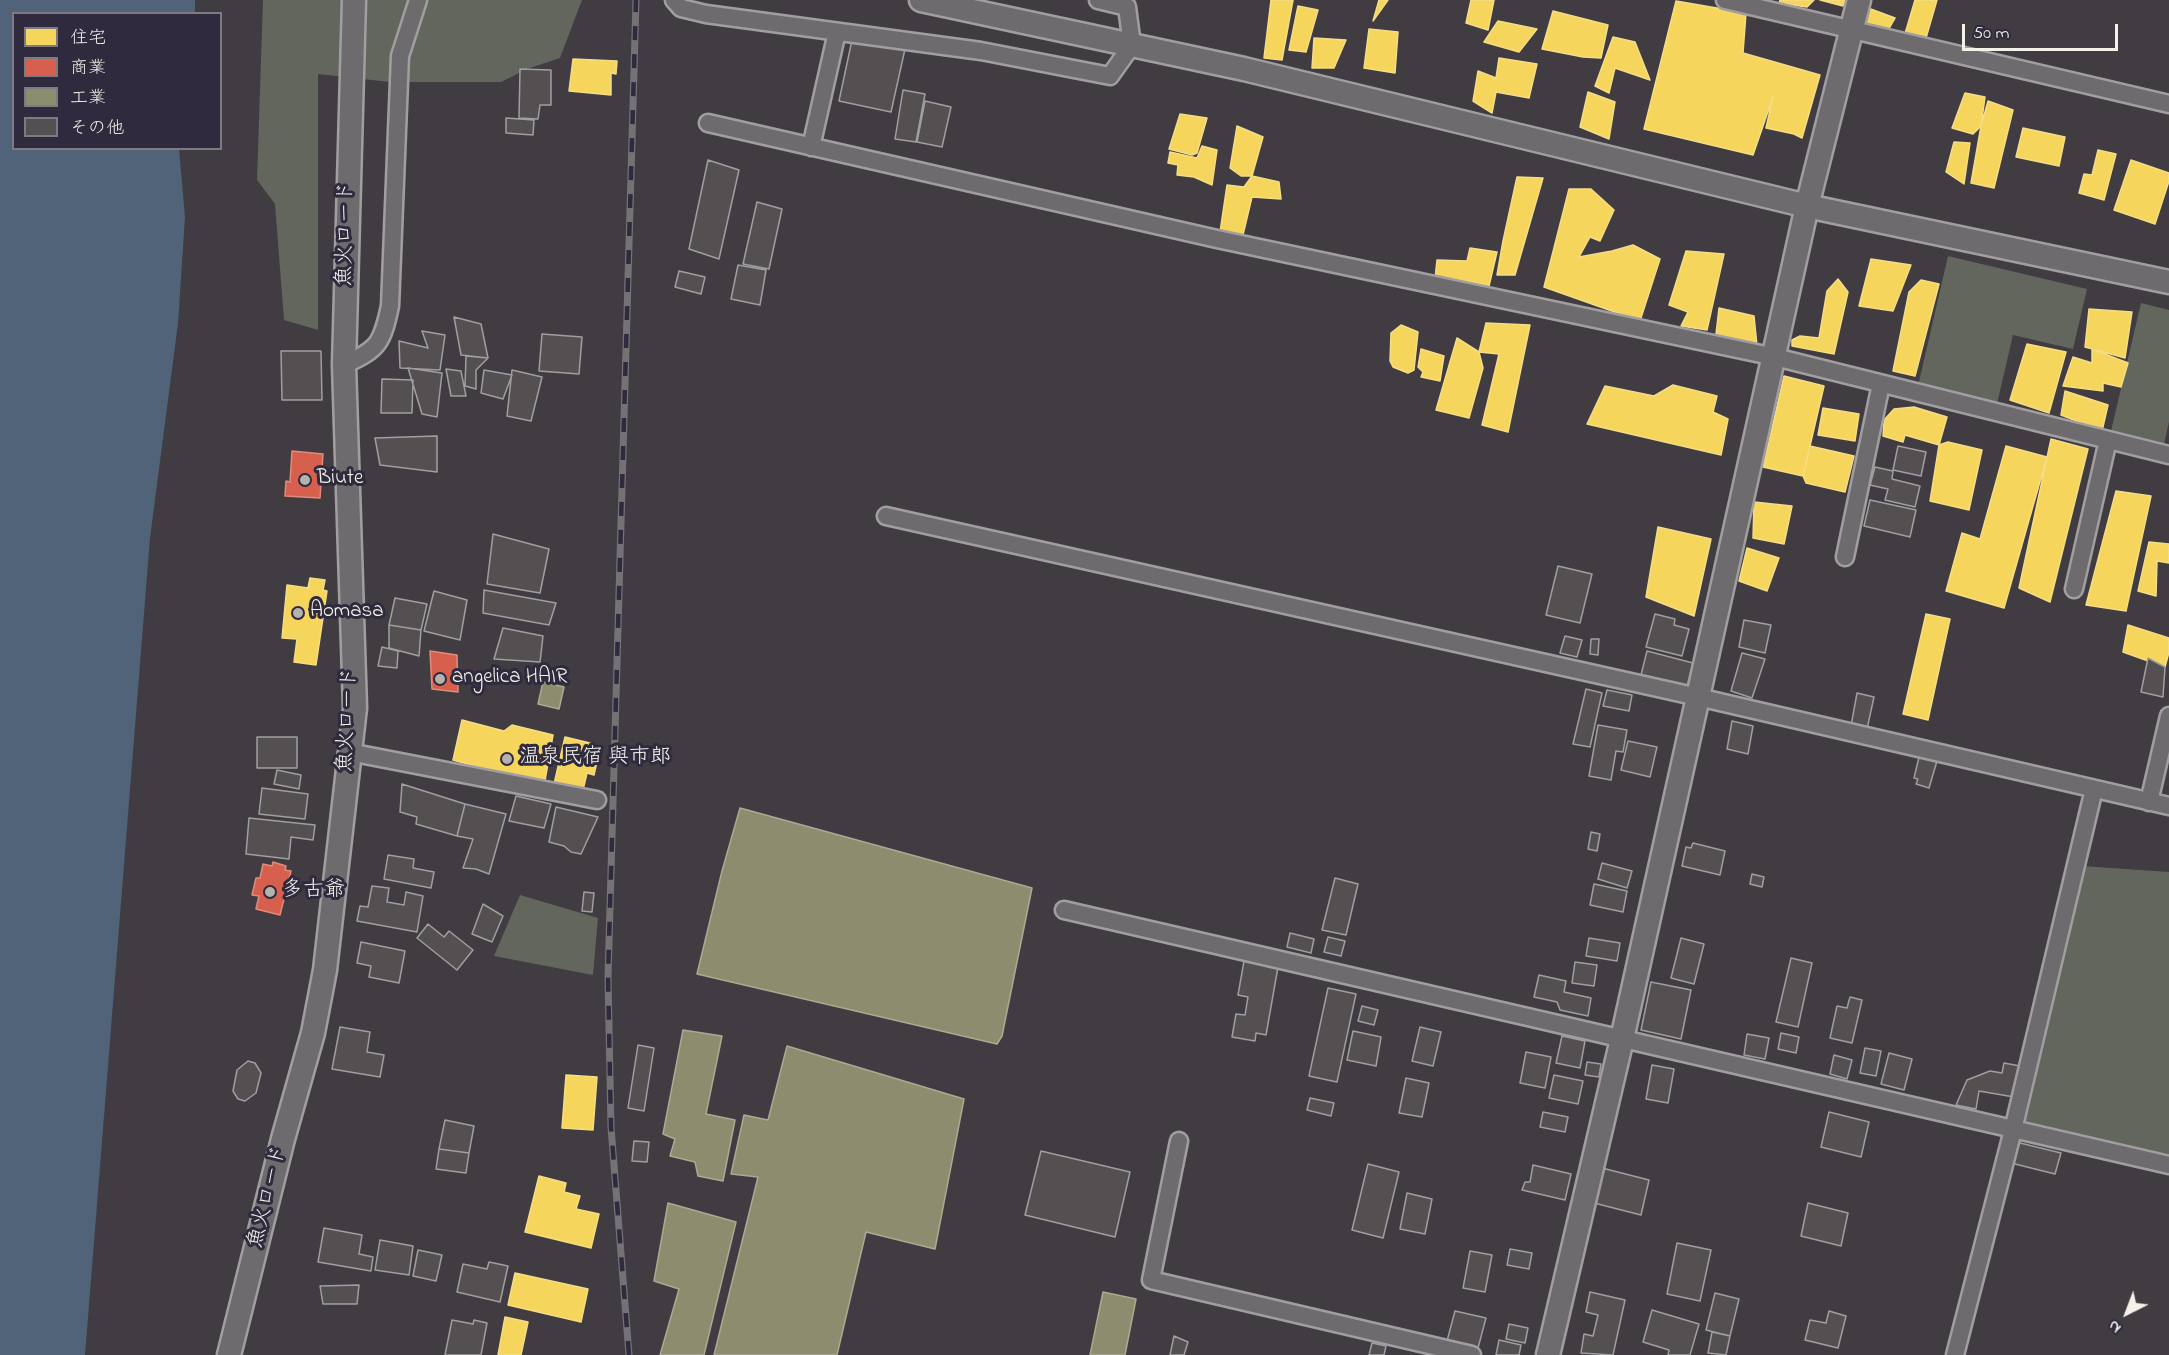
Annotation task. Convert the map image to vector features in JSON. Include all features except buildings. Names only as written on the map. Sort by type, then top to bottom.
[{"type":"street","name":"魚火ロード","points":[[230,1355],[283,1139],[313,1033],[325,970],[355,708],[344,365],[354,0]]},
{"type":"street","points":[[344,365],[369,354],[375,347],[382,337],[390,306],[400,56],[418,0]]},
{"type":"street","points":[[674,0],[681,8],[706,14],[981,51],[1110,76],[1132,45],[1127,8],[1098,0]]},
{"type":"street","points":[[921,0],[1244,69],[1807,206],[2169,282]]},
{"type":"street","points":[[1725,0],[2169,104]]},
{"type":"street","points":[[1548,1355],[1622,1039],[1807,206],[1859,0]]},
{"type":"street","points":[[811,147],[837,32]]},
{"type":"street","points":[[708,123],[1216,239],[1775,357],[2169,455]]},
{"type":"street","points":[[1845,557],[1881,384]]},
{"type":"street","points":[[2074,589],[2108,440]]},
{"type":"street","points":[[886,516],[1698,697],[2169,806]]},
{"type":"street","points":[[2150,802],[2169,716]]},
{"type":"street","points":[[349,752],[597,800]]},
{"type":"street","points":[[1954,1355],[2013,1130],[2094,789]]},
{"type":"street","points":[[1064,910],[2169,1165]]},
{"type":"street","points":[[1179,1141],[1150,1280],[1472,1355]]},
{"type":"shaded area","points":[[263,0],[582,0],[560,58],[527,69],[501,82],[390,82],[318,74],[318,330],[284,320],[275,204],[257,180]]},
{"type":"shaded area","points":[[1948,256],[2087,289],[2073,349],[2013,335],[1997,404],[1918,386]]},
{"type":"shaded area","points":[[2141,303],[2169,310],[2169,422],[2164,444],[2111,431]]},
{"type":"shaded area","points":[[2082,866],[2169,872],[2169,1155],[2025,1123]]},
{"type":"shaded area","points":[[520,895],[598,918],[593,975],[494,956]]},
{"type":"water","points":[[0,0],[195,0],[195,12],[12,12],[12,150],[179,150],[185,217],[178,323],[150,538],[85,1355],[0,1355]]},
{"type":"railway","points":[[629,1355],[611,1127],[608,977],[636,0]]},
{"type":"place","name":"Biute","points":[[305,480]]},
{"type":"place","name":"Aomasa","points":[[298,613]]},
{"type":"place","name":"angelica HAIR","points":[[440,679]]},
{"type":"place","name":"温泉民宿 與市郎","points":[[507,759]]},
{"type":"place","name":"多古爺","points":[[270,892]]}]
